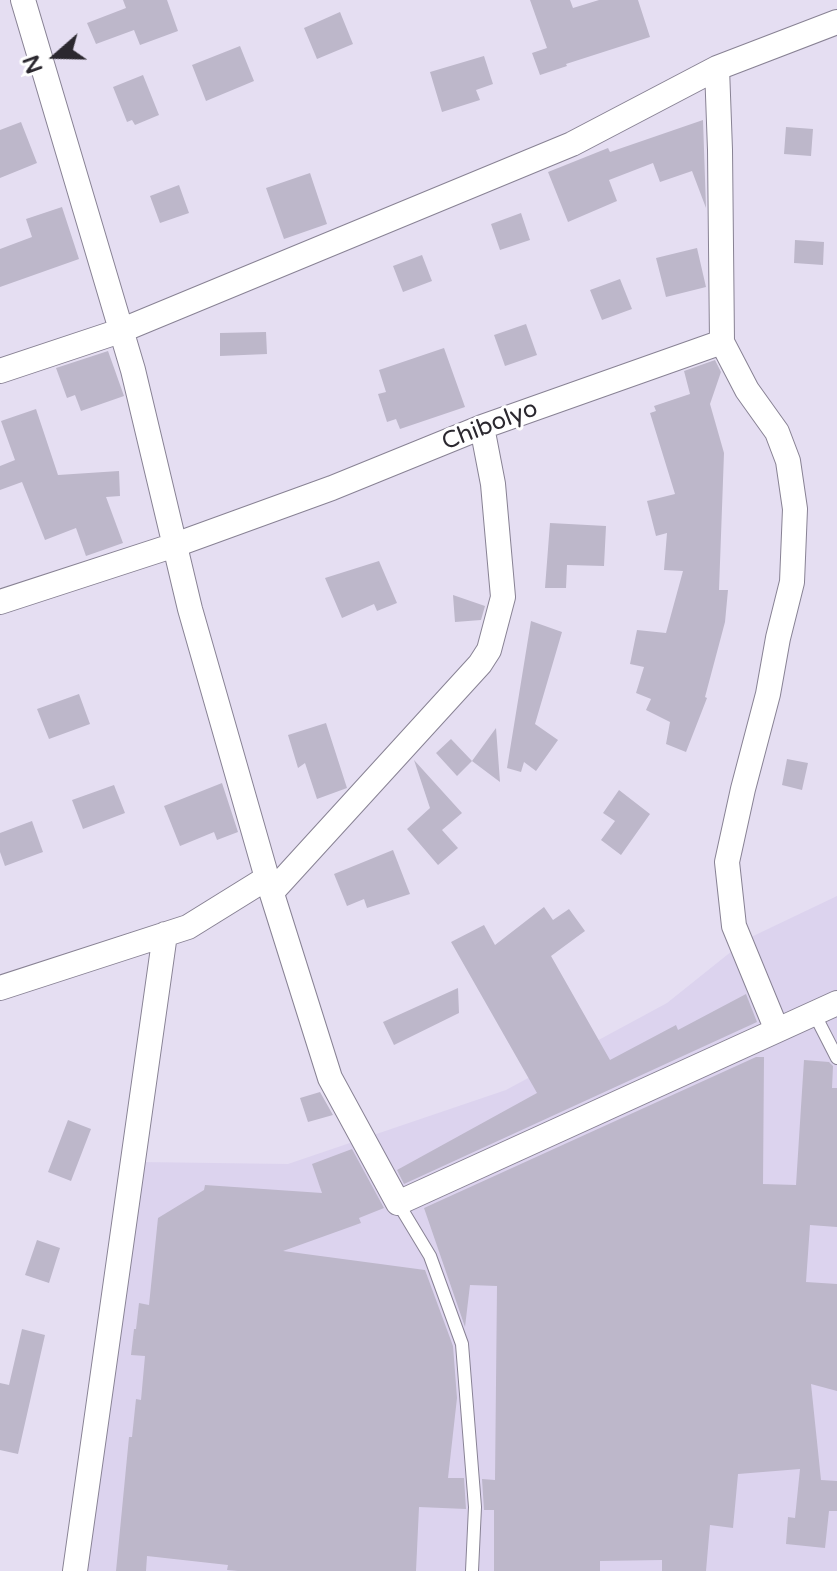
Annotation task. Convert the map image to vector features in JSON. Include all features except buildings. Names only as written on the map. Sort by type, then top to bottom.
[{"type":"street","points":[[23,0],[133,370],[190,609],[269,885],[330,1078],[398,1203],[776,1028],[815,1015],[837,1003]]},
{"type":"street","points":[[0,371],[120,331],[572,144],[717,68],[837,22]]},
{"type":"street","points":[[717,68],[722,342],[747,390],[777,432],[788,461],[795,509],[792,582],[727,862],[734,926],[776,1028]]},
{"type":"street","name":"Chibolyo","points":[[0,602],[175,545],[332,488],[482,427],[722,342]]},
{"type":"street","points":[[0,988],[188,927],[269,885],[480,664],[489,650],[503,597],[493,484],[482,427]]},
{"type":"street","points":[[75,1571],[165,934]]},
{"type":"lane","points":[[815,1015],[837,1058]]},
{"type":"lane","points":[[398,1203],[430,1256],[462,1344],[475,1507],[472,1571]]},
{"type":"shaded area","points":[[837,896],[837,1571],[63,1571],[140,1162],[288,1164],[506,1090],[667,1003],[747,939]]}]
